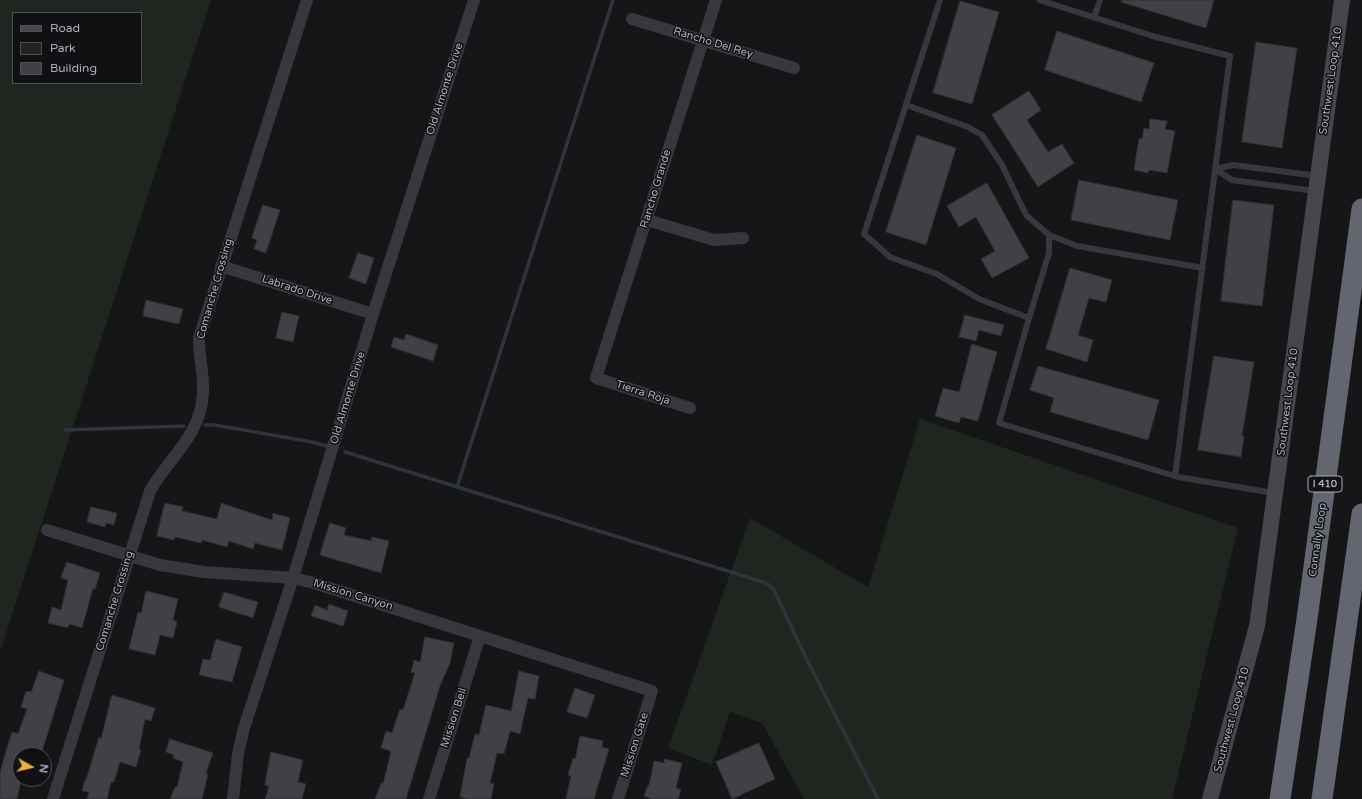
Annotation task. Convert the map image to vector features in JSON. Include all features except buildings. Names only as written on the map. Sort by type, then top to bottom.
[{"type":"highway","name":"Connally Loop","points":[[1280,799],[1308,611],[1362,209]]},
{"type":"highway","points":[[1322,799],[1362,514]]},
{"type":"highway","points":[[1267,799],[1286,758]]},
{"type":"main road","name":"Southwest Loop 410","points":[[1210,799],[1257,626],[1342,0]]},
{"type":"street","name":"Comanche Crossing","points":[[53,799],[150,491],[157,478],[182,450],[192,432],[199,413],[203,394],[199,338],[307,0]]},
{"type":"street","name":"Old Almonte Drive","points":[[233,799],[238,754],[244,728],[293,578],[373,314],[474,0]]},
{"type":"street","name":"Rancho Grande","points":[[596,378],[716,0]]},
{"type":"street","name":"Rancho Del Rey","points":[[632,19],[794,68]]},
{"type":"street","points":[[647,220],[714,240],[744,238]]},
{"type":"street","name":"Labrado Drive","points":[[221,266],[373,314]]},
{"type":"street","name":"Tierra Roja","points":[[596,378],[690,408]]},
{"type":"street","name":"Mission Canyon","points":[[47,530],[129,557],[186,570],[293,578],[343,591],[652,691]]},
{"type":"street","name":"Mission Bell","points":[[429,799],[480,636]]},
{"type":"street","name":"Mission Gate","points":[[618,799],[652,691]]},
{"type":"lane","points":[[940,0],[864,234],[890,257],[937,274],[979,299],[1029,318]]},
{"type":"lane","points":[[1039,0],[1156,37],[1230,56],[1175,476]]},
{"type":"lane","points":[[1094,18],[1100,0]]},
{"type":"lane","points":[[906,105],[968,127],[982,135],[1002,165],[1026,215],[1049,235],[1076,246],[1203,268]]},
{"type":"lane","points":[[1215,169],[1233,165],[1318,184]]},
{"type":"lane","points":[[1215,169],[1232,180],[1318,184]]},
{"type":"lane","points":[[1049,235],[1049,253],[999,423],[1175,476],[1276,494]]},
{"type":"green space","points":[[0,0],[211,0],[0,652]]},
{"type":"green space","points":[[920,419],[1238,528],[1172,799],[804,799],[762,723],[730,712],[712,765],[668,748],[750,518],[868,587]]},
{"type":"waterway","points":[[457,487],[613,0]]},
{"type":"waterway","points":[[205,425],[215,425],[312,442],[326,446]]},
{"type":"waterway","points":[[65,430],[184,426]]},
{"type":"waterway","points":[[345,452],[766,583],[773,588],[807,660],[878,799]]}]
